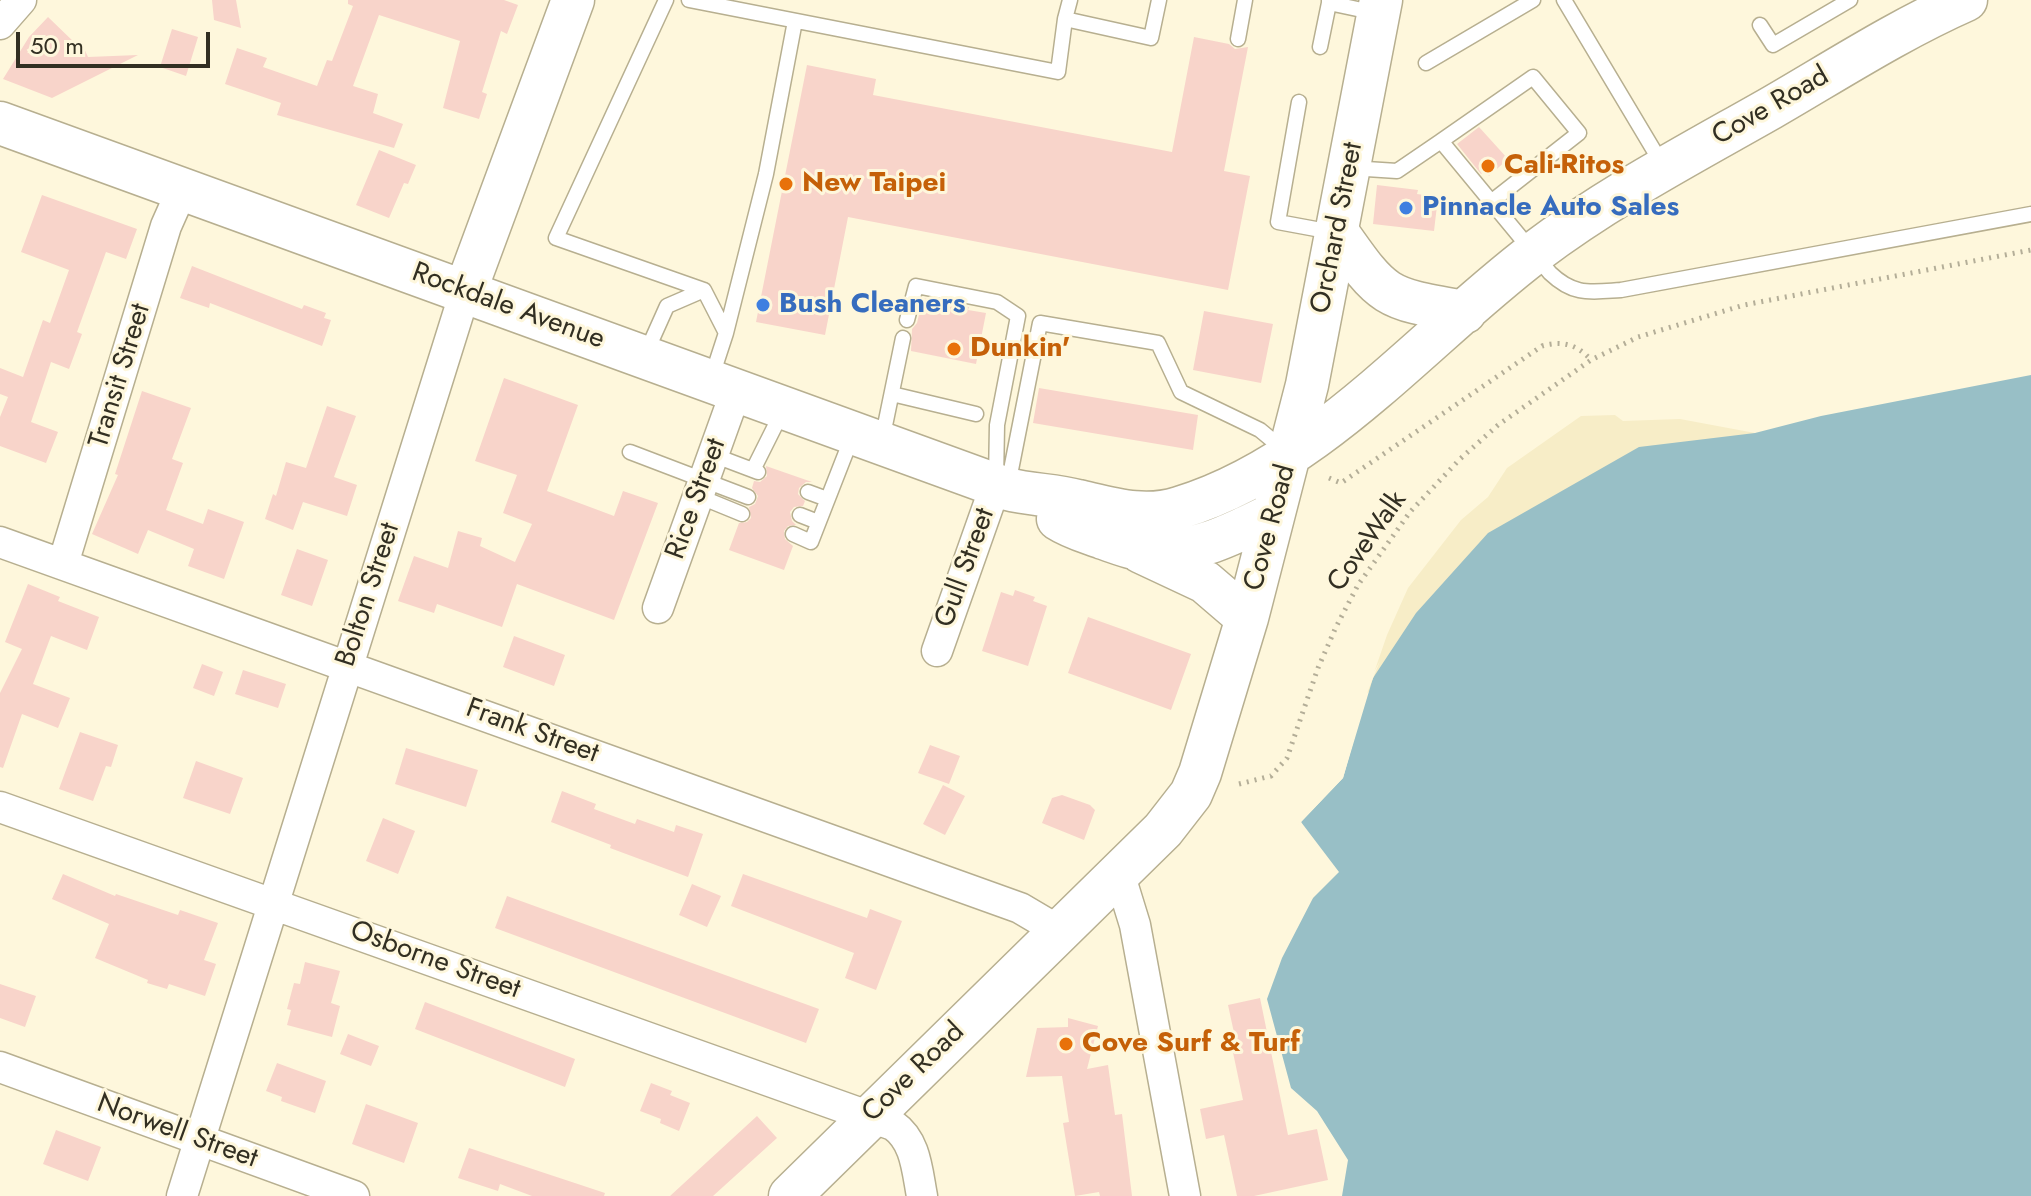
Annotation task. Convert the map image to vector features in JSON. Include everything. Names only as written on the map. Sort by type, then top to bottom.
[{"type":"main road","name":"Bolton Street","points":[[465,292],[573,0]]},
{"type":"main road","name":"Cove Road","points":[[790,1196],[1163,830],[1191,794],[1247,618],[1289,454],[1363,399],[1535,253],[1610,201],[1914,20],[1966,0]]},
{"type":"main road","name":"Orchard Street","points":[[1289,454],[1307,385],[1338,233],[1379,7]]},
{"type":"main road","name":"Rockdale Avenue","points":[[0,123],[1007,488],[1122,513],[1158,513],[1175,510],[1225,490],[1289,454]]},
{"type":"main road","points":[[1338,233],[1373,281],[1384,291],[1406,301],[1465,312]]},
{"type":"main road","name":"Rockdale Avenue","points":[[1007,488],[1069,526],[1151,551],[1191,546],[1230,535],[1273,514]]},
{"type":"main road","points":[[1133,548],[1205,582],[1247,618]]},
{"type":"street","points":[[0,24],[21,0]]},
{"type":"street","name":"Transit Street","points":[[63,564],[166,226],[182,190]]},
{"type":"street","name":"Bolton Street","points":[[182,1196],[465,292]]},
{"type":"street","name":"Rice Street","points":[[658,608],[705,477],[723,386]]},
{"type":"street","name":"Gull Street","points":[[937,651],[1007,488]]},
{"type":"street","name":"Frank Street","points":[[0,542],[1020,908],[1059,931]]},
{"type":"street","name":"Osborne Street","points":[[0,807],[893,1125],[908,1140],[914,1153],[922,1196]]},
{"type":"street","points":[[1119,873],[1135,925],[1185,1196]]},
{"type":"street","name":"Norwell Street","points":[[0,1067],[354,1196]]},
{"type":"lane","points":[[666,0],[556,238],[704,290],[726,333]]},
{"type":"lane","points":[[689,0],[1058,72],[1070,0]]},
{"type":"lane","points":[[1065,19],[1151,38],[1159,0]]},
{"type":"lane","points":[[1238,39],[1245,0]]},
{"type":"lane","points":[[1426,63],[1533,0]]},
{"type":"lane","points":[[1564,0],[1665,168]]},
{"type":"lane","points":[[1760,25],[1773,45],[1850,0]]},
{"type":"lane","points":[[1320,47],[1329,1],[1379,7]]},
{"type":"lane","points":[[723,386],[726,333],[766,174],[795,21]]},
{"type":"lane","points":[[1350,168],[1397,171],[1533,77],[1579,133],[1491,202]]},
{"type":"lane","points":[[1299,102],[1278,222],[1338,233]]},
{"type":"lane","points":[[1441,141],[1564,287],[1592,292],[1705,275],[2031,214]]},
{"type":"lane","points":[[907,320],[916,286],[997,302],[1018,316],[997,425],[1007,488]]},
{"type":"lane","points":[[645,356],[667,306],[704,290]]},
{"type":"lane","points":[[1007,488],[1040,323],[1158,343],[1181,392],[1260,430],[1289,454]]},
{"type":"lane","points":[[793,534],[811,542],[827,499],[892,394],[903,338]]},
{"type":"lane","points":[[892,394],[976,414]]},
{"type":"lane","points":[[705,477],[755,471],[784,408]]},
{"type":"lane","points":[[630,452],[705,477],[748,497]]},
{"type":"lane","points":[[705,477],[742,514]]},
{"type":"lane","points":[[808,492],[827,499]]},
{"type":"lane","points":[[800,515],[818,522]]},
{"type":"path","name":"CoveWalk","points":[[1239,784],[1271,776],[1287,758],[1318,668],[1336,627],[1358,585],[1410,512],[1460,459],[1498,425],[1591,360],[1650,332],[1744,305],[2031,250]]},
{"type":"path","name":"CoveWalk","points":[[1329,478],[1341,483],[1542,346],[1562,343],[1583,351],[1591,360]]},
{"type":"sand","points":[[1615,415],[1623,421],[1680,419],[1755,433],[1367,693],[1387,635],[1408,588],[1461,520],[1488,497],[1507,468],[1581,416]]},
{"type":"water","points":[[2031,375],[2031,1196],[1342,1196],[1348,1160],[1317,1111],[1291,1088],[1267,999],[1282,958],[1313,898],[1317,863],[1301,822],[1343,778],[1373,678],[1416,613],[1488,533],[1639,447],[1755,433],[1821,416]]},
{"type":"pier","points":[[1380,661],[1367,693],[1343,778],[1301,822],[1339,872],[1307,901],[1313,863],[1297,821],[1339,776],[1363,692]]},
{"type":"building","points":[[212,0],[236,0],[241,28],[214,20]]},
{"type":"building","points":[[348,0],[504,0],[518,5],[507,34],[501,31],[482,92],[487,94],[479,119],[443,108],[460,41],[379,15],[353,86],[378,94],[373,113],[403,124],[394,148],[277,115],[281,103],[225,84],[237,48],[267,58],[263,67],[317,86],[327,60],[332,61],[353,6],[348,4]]},
{"type":"building","points":[[48,17],[76,44],[81,42],[88,57],[138,55],[52,98],[3,79],[29,37]]},
{"type":"building","points":[[172,29],[198,37],[186,76],[160,67]]},
{"type":"building","points":[[1194,37],[1229,44],[1235,49],[1248,47],[1224,171],[1250,176],[1228,290],[848,217],[825,335],[756,322],[807,65],[876,79],[873,95],[1172,152]]},
{"type":"building","points":[[1479,127],[1508,159],[1489,176],[1484,171],[1481,174],[1457,144]]},
{"type":"building","points":[[379,150],[416,165],[408,184],[404,183],[389,218],[356,205]]},
{"type":"building","points":[[1377,185],[1418,190],[1417,194],[1438,197],[1434,231],[1373,224]]},
{"type":"building","points":[[42,195],[137,229],[126,259],[106,252],[77,332],[82,334],[69,369],[51,362],[31,422],[58,432],[46,463],[0,446],[0,417],[8,397],[0,394],[0,368],[23,377],[43,320],[50,323],[69,270],[21,252]]},
{"type":"building","points":[[192,266],[302,309],[304,305],[326,313],[324,318],[331,320],[322,346],[210,303],[209,308],[180,298]]},
{"type":"building","points":[[923,298],[986,313],[976,364],[911,351],[912,329],[917,323]]},
{"type":"building","points":[[1204,311],[1273,324],[1261,383],[1193,370]]},
{"type":"building","points":[[504,378],[578,405],[547,491],[614,516],[623,491],[658,503],[614,620],[517,584],[502,627],[437,604],[434,613],[398,601],[414,556],[448,568],[458,531],[482,538],[480,546],[515,562],[532,524],[503,513],[517,475],[475,461]]},
{"type":"building","points":[[1039,388],[1198,415],[1193,450],[1033,423]]},
{"type":"building","points":[[142,391],[191,408],[172,459],[183,463],[166,510],[203,524],[208,509],[244,522],[224,579],[188,566],[194,549],[148,530],[138,554],[92,534],[118,475],[115,474]]},
{"type":"building","points":[[327,406],[356,416],[334,477],[357,485],[347,516],[303,502],[293,530],[265,519],[286,462],[306,468]]},
{"type":"building","points":[[766,466],[812,482],[806,482],[799,488],[798,494],[805,501],[803,506],[794,507],[790,512],[796,525],[788,526],[784,531],[785,539],[793,546],[784,570],[729,550],[739,523],[751,518],[749,507],[755,504],[758,496],[752,488],[754,481],[760,482],[767,476]]},
{"type":"building","points":[[297,549],[328,560],[312,606],[281,595]]},
{"type":"building","points":[[28,584],[60,597],[58,601],[99,617],[87,650],[51,636],[33,684],[70,698],[58,728],[22,714],[3,768],[0,767],[0,693],[22,649],[5,642]]},
{"type":"building","points":[[1015,590],[1035,597],[1033,601],[1047,606],[1028,666],[982,651],[1001,592],[1013,596]]},
{"type":"building","points":[[1088,617],[1191,654],[1171,710],[1068,673]]},
{"type":"building","points":[[514,636],[565,655],[554,686],[503,667]]},
{"type":"building","points":[[202,664],[223,672],[214,696],[193,688]]},
{"type":"building","points":[[243,670],[286,684],[278,708],[235,694]]},
{"type":"building","points":[[80,732],[118,745],[111,767],[106,766],[93,801],[59,789]]},
{"type":"building","points":[[930,745],[960,756],[949,784],[918,773]]},
{"type":"building","points":[[406,748],[478,770],[466,807],[395,784]]},
{"type":"building","points":[[196,761],[243,778],[230,814],[183,798]]},
{"type":"building","points":[[943,785],[965,796],[945,835],[923,824]]},
{"type":"building","points":[[562,791],[596,804],[594,809],[635,824],[637,819],[674,832],[676,825],[703,834],[688,877],[551,822]]},
{"type":"building","points":[[1062,795],[1090,805],[1095,810],[1084,840],[1042,823],[1052,798]]},
{"type":"building","points":[[383,818],[415,831],[398,874],[366,861]]},
{"type":"building","points":[[63,874],[115,896],[178,915],[180,910],[218,923],[204,960],[216,964],[205,996],[169,984],[167,989],[147,983],[148,980],[95,958],[109,924],[52,899]]},
{"type":"building","points":[[743,874],[867,918],[870,909],[902,921],[876,990],[845,978],[854,953],[731,906]]},
{"type":"building","points":[[692,884],[721,896],[707,927],[679,915]]},
{"type":"building","points":[[507,896],[819,1009],[806,1043],[495,928]]},
{"type":"building","points":[[305,962],[340,971],[331,1003],[340,1006],[332,1037],[287,1025],[291,1010],[287,1009],[294,983],[300,984]]},
{"type":"building","points":[[0,984],[36,996],[25,1027],[0,1018]]},
{"type":"building","points":[[1260,998],[1288,1135],[1317,1129],[1328,1180],[1254,1196],[1237,1196],[1224,1135],[1206,1139],[1200,1109],[1243,1100],[1231,1043],[1236,1042],[1228,1005]]},
{"type":"building","points":[[425,1002],[575,1059],[565,1087],[415,1029]]},
{"type":"building","points":[[1068,1018],[1098,1026],[1087,1069],[1108,1065],[1115,1115],[1122,1114],[1132,1196],[1100,1196],[1099,1192],[1075,1196],[1063,1123],[1069,1122],[1062,1076],[1026,1077],[1037,1028],[1068,1027]]},
{"type":"building","points":[[348,1034],[379,1046],[371,1066],[340,1054]]},
{"type":"building","points":[[277,1063],[326,1081],[315,1113],[281,1101],[282,1097],[266,1091]]},
{"type":"building","points":[[651,1083],[672,1091],[670,1095],[690,1103],[679,1131],[660,1123],[661,1119],[640,1111]]},
{"type":"building","points":[[366,1104],[418,1123],[404,1163],[352,1144]]},
{"type":"building","points":[[757,1116],[777,1138],[713,1196],[670,1196]]},
{"type":"building","points":[[56,1130],[101,1147],[88,1181],[43,1164]]},
{"type":"building","points":[[469,1148],[605,1193],[604,1196],[532,1196],[500,1184],[498,1191],[458,1178]]},
{"type":"place","name":"Cali-Ritos","points":[[1488,166]]},
{"type":"place","name":"New Taipei","points":[[786,184]]},
{"type":"place","name":"Pinnacle Auto Sales","points":[[1406,208]]},
{"type":"place","name":"Bush Cleaners","points":[[763,305]]},
{"type":"place","name":"Dunkin'","points":[[954,349]]},
{"type":"place","name":"Cove Surf & Turf","points":[[1066,1044]]}]
